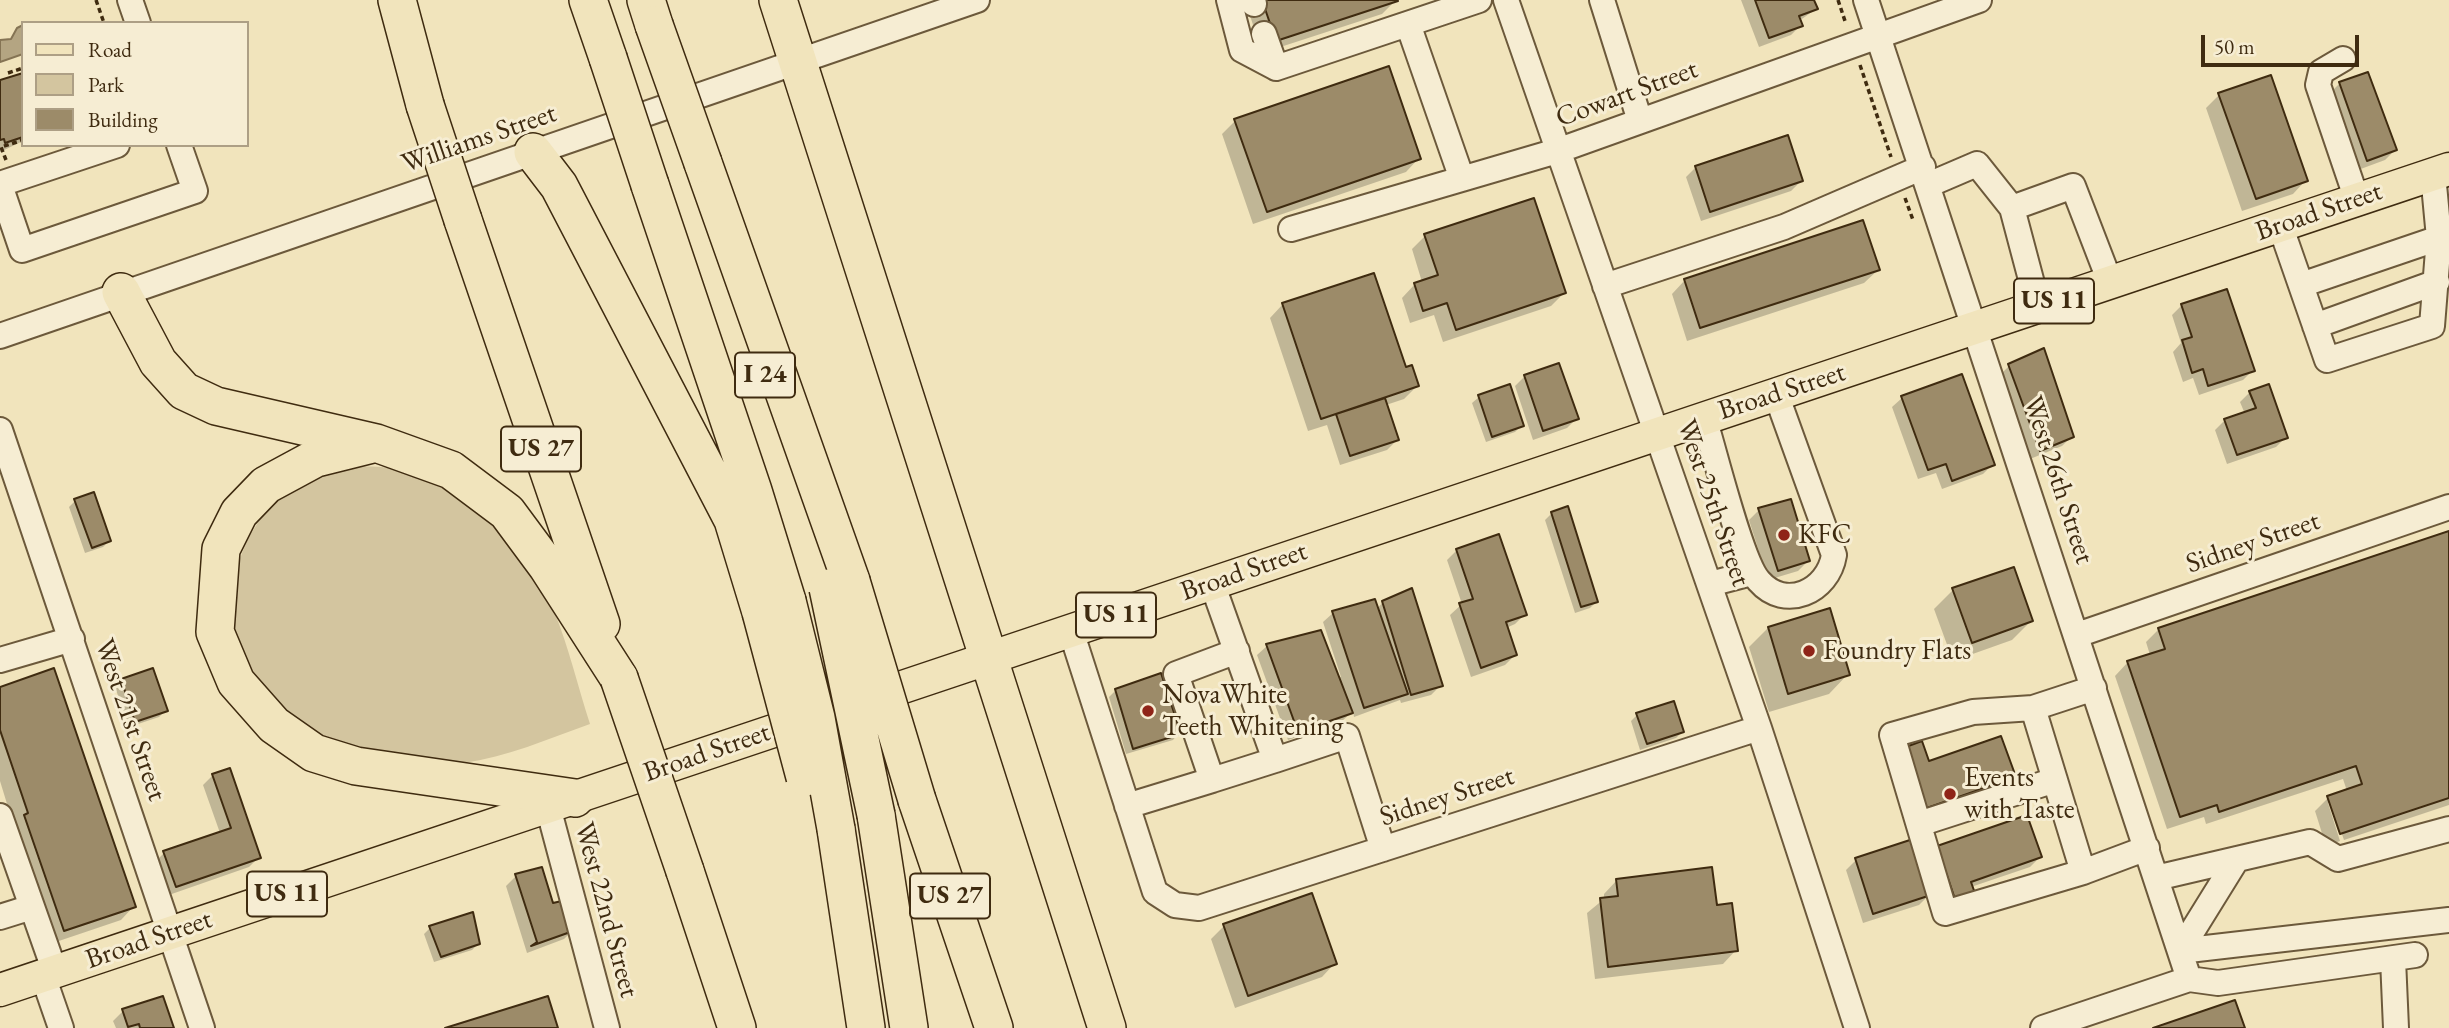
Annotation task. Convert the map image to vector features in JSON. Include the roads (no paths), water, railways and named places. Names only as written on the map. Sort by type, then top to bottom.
[{"type":"highway","name":"US 27","points":[[397,0],[425,105],[463,220],[737,1028]]},
{"type":"highway","name":"I 24","points":[[588,0],[754,491],[774,607],[816,718],[826,833],[856,1025]]},
{"type":"highway","points":[[778,0],[800,60],[1107,1028]]},
{"type":"highway","name":"US 27","points":[[650,13],[703,163],[839,585],[917,800],[994,1028]]},
{"type":"highway","points":[[533,152],[559,186],[733,520],[774,607]]},
{"type":"highway","points":[[121,292],[158,362],[184,391],[216,406],[376,443],[451,470],[507,512],[547,566],[619,678]]},
{"type":"highway","points":[[376,443],[316,458],[266,485],[239,513],[220,549],[215,632],[236,682],[274,724],[314,753],[356,766],[561,802]]},
{"type":"highway","points":[[839,585],[908,1018]]},
{"type":"main road","name":"Broad Street","points":[[0,990],[2441,171]]},
{"type":"street","points":[[130,0],[137,21]]},
{"type":"street","name":"Williams Street","points":[[0,336],[121,292],[977,0]]},
{"type":"street","points":[[1229,0],[1242,50],[1276,68],[1408,24],[1451,4],[1479,0]]},
{"type":"street","name":"West 25th Street","points":[[1506,0],[1710,584],[1857,1028]]},
{"type":"street","points":[[1602,0],[1640,121]]},
{"type":"street","name":"West 26th Street","points":[[1866,0],[2189,979]]},
{"type":"street","name":"Cowart Street","points":[[1291,229],[1557,151],[1979,0]]},
{"type":"street","points":[[1408,24],[1462,179]]},
{"type":"street","points":[[1265,34],[1276,68]]},
{"type":"street","points":[[2343,59],[2321,72],[2318,85],[2357,200]]},
{"type":"street","points":[[111,147],[0,184],[22,250],[195,191],[180,147]]},
{"type":"street","points":[[1605,286],[1925,176],[1977,164],[2012,208],[2038,306]]},
{"type":"street","points":[[2280,225],[2327,360],[2432,326],[2437,282],[2441,171]]},
{"type":"street","points":[[2012,208],[2073,186],[2110,282]]},
{"type":"street","points":[[2301,285],[2439,238]]},
{"type":"street","points":[[2315,326],[2437,282]]},
{"type":"street","points":[[1704,418],[1752,573],[1772,594],[1784,597],[1809,592],[1827,577],[1834,555],[1776,394]]},
{"type":"street","name":"West 21st Street","points":[[0,430],[202,1028]]},
{"type":"street","points":[[1734,517],[1762,549],[1769,572],[1777,581],[1798,582],[1815,572],[1820,560],[1803,506],[1808,485]]},
{"type":"street","name":"Sidney Street","points":[[2077,635],[2449,507]]},
{"type":"street","points":[[1710,584],[1752,573]]},
{"type":"street","points":[[1212,583],[1275,760]]},
{"type":"street","points":[[1070,631],[1127,806],[1347,736],[1383,849]]},
{"type":"street","points":[[0,660],[72,639]]},
{"type":"street","points":[[1212,780],[1176,674],[1237,651]]},
{"type":"street","points":[[2094,688],[2033,708],[1973,712],[1892,735],[1945,913],[2083,872],[2147,848]]},
{"type":"street","points":[[2033,708],[2083,872]]},
{"type":"street","name":"Sidney Street","points":[[1127,806],[1155,892],[1175,905],[1199,908],[1759,728]]},
{"type":"street","points":[[1919,824],[2055,780]]},
{"type":"street","name":"West 22nd Street","points":[[561,802],[607,1028]]},
{"type":"street","points":[[0,816],[7,856],[32,907],[61,1028]]},
{"type":"street","points":[[2156,877],[2310,842],[2337,859],[2449,829]]},
{"type":"street","points":[[2180,950],[2237,859]]},
{"type":"street","points":[[0,917],[32,907]]},
{"type":"street","points":[[2180,950],[2449,920]]},
{"type":"street","points":[[2043,1028],[2189,979],[2218,983],[2404,957],[2396,1028]]},
{"type":"place","name":"KFC","points":[[1784,535]]},
{"type":"place","name":"Foundry Flats","points":[[1809,651]]},
{"type":"place","name":"NovaWhite Teeth Whitening","points":[[1148,711]]},
{"type":"place","name":"Events with Taste","points":[[1950,794]]}]
